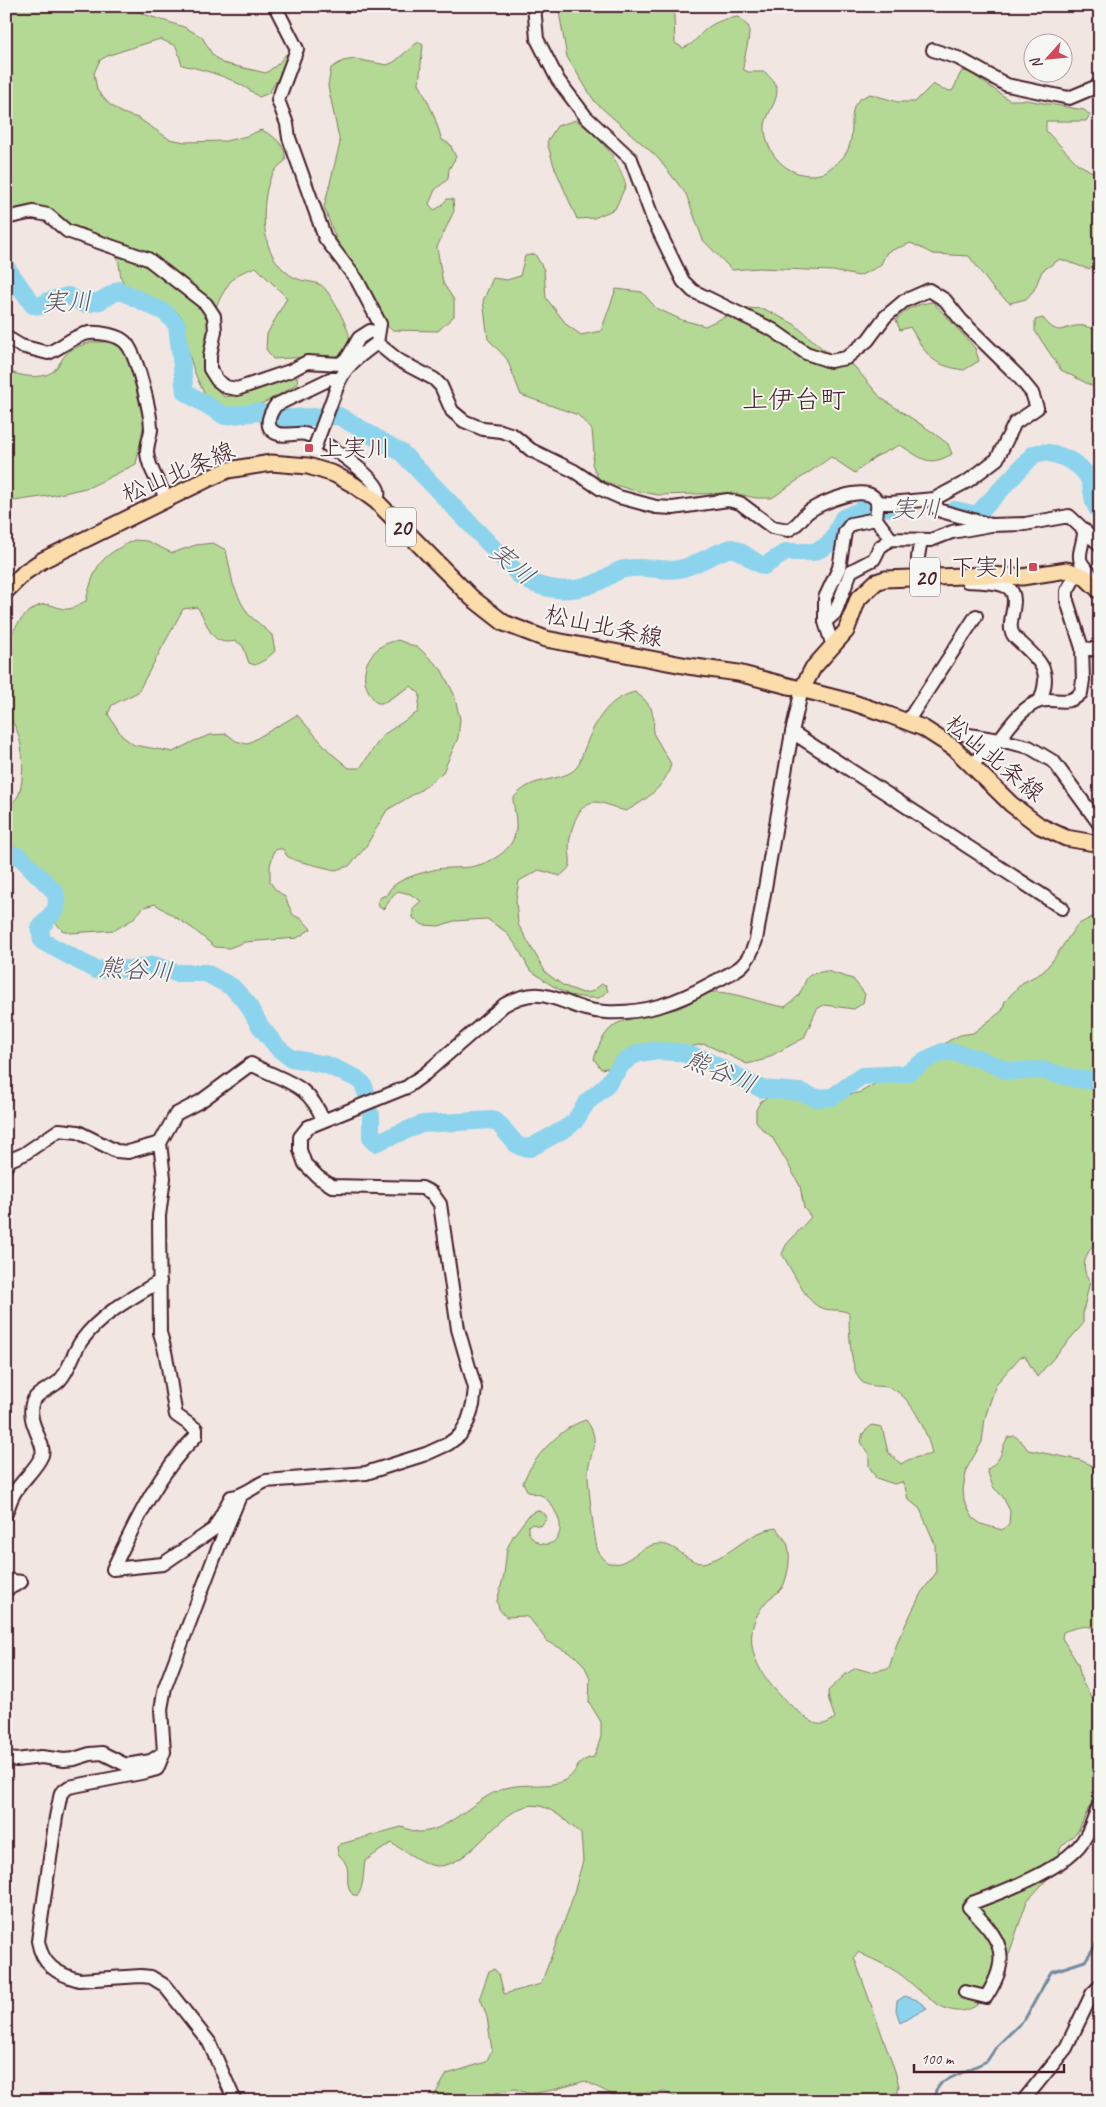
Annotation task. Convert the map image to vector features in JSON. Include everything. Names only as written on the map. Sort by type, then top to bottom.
[{"type":"main road","name":"松山北条線","points":[[6,591],[25,572],[43,560],[166,498],[228,470],[272,463],[308,466],[334,474],[376,502],[472,598],[504,623],[546,639],[688,666],[738,673],[851,702],[907,722],[935,734],[972,764],[1011,804],[1040,826],[1066,838],[1100,844]]},
{"type":"main road","name":"20","points":[[802,689],[813,668],[846,631],[858,599],[876,582],[885,579],[932,576],[1022,576],[1067,570],[1077,573]]},
{"type":"main road","points":[[1077,573],[1084,576],[1097,588]]},
{"type":"street","points":[[274,6],[297,49],[278,100],[290,138],[325,238],[357,280],[380,324],[377,338],[355,360],[338,383],[308,466]]},
{"type":"street","points":[[534,6],[537,39],[558,80],[586,117],[631,159],[653,219],[683,281],[693,291],[773,330],[806,353],[830,361],[846,358],[868,340],[885,317],[904,301],[929,290],[945,300],[961,320],[1032,393],[1038,408],[1015,423],[997,459],[935,503]]},
{"type":"street","points":[[933,50],[958,58],[1006,85],[1069,98],[1100,85]]},
{"type":"street","points":[[6,218],[33,212],[48,215],[67,231],[148,259],[206,304],[214,316],[215,331],[210,356],[210,369],[217,380],[226,387],[237,389],[290,371],[307,362],[340,364],[348,357],[359,338],[370,331],[398,360],[434,379],[440,386],[452,411],[464,421],[483,429],[501,431],[513,435],[532,450],[619,497],[656,507],[673,508],[728,500],[734,501],[750,508],[772,527],[788,530],[800,522],[808,512],[839,496],[856,493],[871,495],[891,539]]},
{"type":"street","points":[[6,337],[21,346],[48,353],[87,333],[100,333],[125,342],[138,365],[150,420],[151,431],[147,452],[149,463],[166,498]]},
{"type":"street","points":[[338,383],[330,379],[286,399],[270,416],[273,432],[305,434],[350,461],[378,489],[379,496],[376,502]]},
{"type":"street","points":[[833,646],[825,622],[824,598],[839,568],[844,532],[851,524],[896,503],[935,503],[967,519],[991,525]]},
{"type":"street","points":[[825,622],[835,613],[851,571],[874,559],[880,547],[891,539],[921,541],[938,539],[952,532],[991,525],[1025,524],[1069,516],[1100,546]]},
{"type":"street","points":[[1084,530],[1085,538],[1080,556],[1081,562],[1093,577],[1097,588]]},
{"type":"street","points":[[921,541],[917,561],[918,566],[920,570],[933,571],[932,576]]},
{"type":"street","points":[[972,764],[999,740],[1019,715],[1040,702],[1071,702],[1081,693],[1083,680],[1082,648],[1067,601],[1067,591],[1077,573]]},
{"type":"street","points":[[952,576],[958,580],[1003,585],[1010,590],[1013,595],[1011,629],[1015,637],[1035,656],[1044,668],[1046,678],[1045,689],[1040,702]]},
{"type":"street","points":[[907,722],[976,616]]},
{"type":"street","points":[[1082,648],[1100,650]]},
{"type":"street","points":[[323,1120],[314,1101],[299,1086],[251,1064],[201,1101],[176,1114],[160,1143],[164,1178],[159,1216],[161,1265],[160,1333],[165,1348],[172,1400],[176,1415],[196,1429],[196,1436],[164,1472],[137,1518],[112,1569],[163,1564],[214,1529],[231,1497],[240,1496],[254,1486],[266,1481],[366,1473],[426,1454],[448,1444],[460,1435],[468,1421],[473,1405],[474,1388],[458,1329],[440,1204],[432,1193],[422,1188],[332,1186],[318,1177],[305,1164],[300,1150],[300,1137],[308,1127],[407,1087],[426,1073],[504,1005],[518,997],[527,994],[540,994],[586,1010],[605,1012],[643,1011],[664,1006],[744,966],[752,954],[758,932],[792,732],[802,689]]},
{"type":"street","points":[[792,732],[1062,908]]},
{"type":"street","points":[[957,733],[1029,747],[1054,762],[1100,825]]},
{"type":"street","points":[[6,1166],[10,1160],[24,1154],[59,1130],[78,1132],[116,1152],[128,1152],[160,1143]]},
{"type":"street","points":[[6,1513],[15,1492],[42,1455],[43,1447],[32,1424],[32,1404],[37,1396],[61,1379],[81,1340],[100,1320],[117,1307],[160,1281]]},
{"type":"street","points":[[235,2101],[209,2042],[164,1985],[151,1977],[141,1976],[78,1980],[54,1970],[40,1952],[39,1930],[61,1793],[69,1787],[157,1769],[164,1752],[161,1709],[165,1687],[210,1566],[240,1496]]},
{"type":"street","points":[[6,1580],[21,1582],[6,1590]]},
{"type":"street","points":[[6,1758],[16,1760],[41,1756],[64,1760],[102,1753],[126,1765],[151,1760],[164,1752]]},
{"type":"street","points":[[965,1992],[986,1996],[996,1981],[1000,1968],[1001,1950],[990,1929],[969,1908],[972,1903],[1004,1891],[1063,1861],[1086,1837],[1100,1803]]},
{"type":"street","points":[[1023,2101],[1066,2048],[1092,1994],[1100,1986]]},
{"type":"green space","points":[[6,6],[91,6],[101,9],[127,6],[146,15],[184,27],[202,37],[212,54],[222,63],[266,73],[278,64],[286,54],[289,60],[269,93],[259,97],[242,85],[223,76],[182,65],[176,46],[160,39],[109,55],[100,60],[94,73],[97,90],[109,104],[122,113],[138,118],[169,139],[185,142],[226,141],[247,136],[261,130],[279,142],[284,151],[285,161],[270,178],[267,189],[264,223],[268,244],[272,254],[285,271],[295,278],[321,285],[325,288],[338,308],[348,330],[348,350],[339,357],[273,359],[266,349],[267,334],[287,298],[256,267],[242,272],[235,277],[224,291],[209,326],[204,356],[211,378],[224,397],[238,395],[292,376],[297,377],[298,383],[263,403],[242,410],[224,410],[204,393],[190,357],[185,325],[181,316],[173,309],[139,295],[127,287],[122,280],[116,255],[106,245],[70,229],[50,211],[6,215]]},
{"type":"green space","points":[[558,6],[676,6],[674,16],[675,43],[683,48],[693,42],[712,25],[725,19],[738,17],[749,27],[749,38],[743,69],[748,72],[765,72],[777,88],[775,101],[765,125],[770,150],[783,165],[800,174],[822,173],[844,156],[851,140],[854,108],[861,98],[870,94],[898,102],[915,102],[933,84],[943,90],[952,91],[962,71],[970,72],[1009,100],[1026,100],[1084,110],[1090,115],[1086,121],[1046,121],[1046,131],[1078,164],[1100,176],[1100,264],[1088,269],[1060,259],[1042,271],[1034,290],[1026,299],[1010,303],[994,290],[969,256],[933,254],[911,243],[887,252],[880,266],[859,276],[833,271],[759,268],[732,270],[703,240],[686,194],[657,157],[595,102],[567,57]]},
{"type":"green space","points":[[418,42],[423,45],[419,83],[433,113],[442,140],[450,144],[456,157],[449,169],[448,179],[435,190],[429,204],[434,210],[440,207],[447,199],[453,199],[454,211],[437,247],[443,283],[454,300],[454,316],[438,331],[392,330],[385,324],[336,239],[324,207],[340,143],[328,86],[331,68],[343,61],[355,59],[387,65],[394,62]]},
{"type":"green space","points":[[576,120],[607,148],[617,164],[626,185],[615,209],[594,218],[577,219],[554,166],[547,142],[557,126]]},
{"type":"green space","points":[[535,254],[544,270],[546,298],[567,325],[581,335],[601,331],[616,289],[642,292],[656,308],[682,320],[705,326],[744,308],[764,309],[794,324],[824,350],[855,367],[881,398],[948,444],[952,454],[930,461],[900,445],[875,457],[855,473],[831,457],[772,498],[756,498],[733,493],[658,495],[632,490],[599,480],[592,464],[594,452],[592,430],[578,415],[521,395],[507,359],[488,339],[483,301],[493,278],[507,280],[520,276],[525,256]]},
{"type":"green space","points":[[933,302],[975,348],[979,361],[964,370],[936,362],[926,352],[910,327],[900,330],[896,320],[904,312],[917,305]]},
{"type":"green space","points":[[1043,318],[1054,329],[1063,330],[1084,326],[1100,332],[1100,393],[1092,386],[1061,370],[1035,331],[1035,320]]},
{"type":"green space","points":[[92,342],[111,342],[123,349],[131,367],[144,423],[136,464],[90,487],[55,495],[14,501],[6,500],[6,370],[29,376],[42,376],[52,372],[70,351]]},
{"type":"green space","points":[[134,540],[147,541],[172,553],[196,545],[213,543],[226,550],[233,584],[241,602],[248,614],[272,635],[275,651],[265,660],[255,665],[249,663],[243,646],[236,641],[220,641],[211,633],[197,607],[183,609],[138,692],[112,705],[108,714],[122,736],[134,745],[173,752],[210,735],[227,734],[236,741],[247,744],[297,715],[331,753],[349,768],[360,768],[383,735],[418,712],[420,694],[411,686],[383,703],[377,703],[367,689],[365,682],[366,667],[373,653],[384,644],[398,640],[419,648],[441,669],[454,694],[460,719],[458,738],[443,772],[421,790],[387,810],[365,848],[349,866],[335,870],[294,860],[287,856],[283,849],[274,851],[270,866],[270,882],[285,897],[293,915],[302,919],[311,929],[297,938],[245,942],[229,948],[215,947],[192,928],[155,904],[144,907],[133,919],[115,930],[70,933],[62,930],[54,921],[44,881],[33,866],[6,856],[6,813],[8,807],[19,794],[23,765],[17,730],[6,717],[6,646],[19,622],[29,611],[44,604],[68,609],[86,601],[96,570],[101,563],[113,552]]},
{"type":"green space","points":[[635,692],[651,708],[654,720],[653,733],[671,764],[665,779],[647,798],[626,811],[596,802],[589,803],[584,807],[575,820],[571,835],[569,868],[560,876],[539,870],[519,881],[516,900],[518,924],[546,973],[564,986],[583,993],[591,992],[602,984],[606,985],[608,991],[599,998],[588,998],[569,995],[548,983],[529,969],[518,948],[506,932],[487,919],[454,921],[439,926],[423,925],[413,918],[413,908],[421,901],[410,894],[398,891],[383,909],[379,907],[378,901],[381,897],[387,895],[390,889],[401,881],[437,869],[475,866],[494,859],[505,851],[513,840],[516,830],[513,799],[515,796],[530,785],[564,776],[573,771],[578,765],[592,731],[602,714],[616,700]]},
{"type":"green space","points":[[1100,913],[1100,1239],[1091,1248],[1084,1264],[1086,1276],[1090,1281],[1083,1312],[1083,1324],[1037,1377],[1025,1356],[1020,1357],[996,1384],[985,1418],[982,1442],[967,1468],[963,1489],[964,1501],[973,1518],[981,1524],[1002,1530],[1009,1524],[1010,1511],[1003,1497],[993,1487],[987,1470],[999,1458],[1008,1437],[1015,1436],[1028,1450],[1080,1460],[1091,1465],[1100,1476],[1100,1632],[1092,1627],[1082,1627],[1063,1632],[1062,1638],[1078,1664],[1082,1682],[1095,1702],[1098,1711],[1095,1724],[1100,1729],[1100,1791],[1095,1795],[1078,1831],[1061,1847],[1051,1875],[1027,1901],[1009,1954],[977,2005],[966,2010],[955,2011],[944,2008],[934,2002],[888,1966],[858,1952],[854,1957],[895,2071],[899,2086],[896,2101],[756,2101],[748,2099],[746,2101],[683,2101],[664,2092],[613,2095],[585,2081],[530,2094],[515,2089],[496,2093],[487,2101],[431,2101],[447,2074],[486,2062],[492,2050],[487,2017],[480,1997],[489,1971],[494,1969],[499,1974],[504,1994],[541,1984],[570,1906],[583,1861],[581,1834],[562,1818],[546,1808],[527,1806],[514,1812],[464,1856],[450,1864],[431,1865],[391,1843],[365,1861],[358,1895],[353,1895],[350,1890],[346,1865],[338,1854],[337,1847],[341,1844],[401,1827],[417,1832],[431,1830],[442,1826],[498,1791],[510,1787],[551,1784],[563,1781],[572,1775],[582,1761],[594,1757],[601,1737],[601,1722],[589,1702],[590,1678],[584,1665],[575,1656],[547,1641],[531,1620],[525,1616],[506,1617],[499,1609],[497,1601],[504,1575],[507,1549],[513,1536],[529,1515],[537,1510],[545,1514],[547,1518],[541,1526],[531,1524],[528,1526],[528,1531],[533,1539],[539,1543],[546,1544],[552,1542],[557,1538],[560,1531],[555,1511],[548,1501],[543,1496],[528,1492],[523,1483],[527,1473],[540,1454],[557,1436],[586,1420],[591,1427],[594,1439],[588,1476],[595,1537],[598,1551],[608,1563],[626,1561],[647,1547],[659,1544],[671,1547],[691,1560],[702,1563],[707,1562],[725,1554],[756,1534],[776,1528],[786,1541],[788,1548],[788,1572],[782,1588],[767,1601],[756,1618],[752,1634],[753,1649],[757,1663],[775,1690],[812,1722],[825,1724],[835,1718],[829,1701],[828,1691],[846,1674],[856,1668],[870,1672],[889,1668],[898,1640],[921,1593],[936,1573],[935,1544],[920,1509],[908,1499],[902,1482],[894,1484],[876,1478],[869,1466],[869,1455],[861,1442],[863,1433],[872,1425],[882,1427],[888,1452],[901,1464],[932,1454],[930,1445],[917,1415],[903,1397],[895,1390],[887,1387],[867,1385],[857,1376],[852,1359],[849,1313],[819,1307],[814,1303],[804,1291],[782,1254],[786,1245],[811,1217],[804,1208],[800,1186],[787,1162],[772,1137],[756,1121],[756,1110],[761,1101],[774,1094],[808,1097],[849,1095],[861,1092],[878,1082],[898,1076],[950,1040],[960,1035],[973,1033],[1002,1011],[1005,1001],[1022,983],[1043,972],[1077,925]]},
{"type":"green space","points":[[827,971],[853,979],[865,994],[863,1003],[854,1009],[824,1005],[817,1009],[804,1038],[763,1060],[747,1064],[705,1044],[630,1057],[613,1067],[601,1069],[594,1059],[605,1035],[612,1027],[621,1022],[679,1008],[705,994],[714,992],[731,994],[785,1007],[798,996],[809,976]]},
{"type":"water","points":[[905,1996],[917,2000],[927,2008],[900,2023],[896,2010],[897,2001]]},
{"type":"waterway","name":"実川","points":[[6,267],[33,305],[42,306],[48,301],[68,296],[85,304],[100,301],[119,290],[166,313],[177,325],[185,392],[225,416],[257,412],[288,418],[339,416],[402,453],[521,577],[549,588],[569,589],[588,586],[625,569],[679,569],[732,548],[764,566],[786,552],[813,552],[823,548],[833,540],[843,518],[862,510],[893,507]]},
{"type":"waterway","name":"実川","points":[[955,510],[977,515],[1034,454],[1048,453],[1072,462],[1085,473],[1091,483],[1095,505],[1100,512]]},
{"type":"waterway","name":"熊谷川","points":[[6,853],[20,857],[55,892],[56,909],[40,928],[42,941],[96,970],[115,968],[132,970],[154,965],[176,973],[206,973],[232,987],[247,1003],[260,1026],[278,1048],[291,1058],[327,1065],[356,1078],[363,1084],[366,1092]]},
{"type":"waterway","name":"熊谷川","points":[[371,1115],[371,1137],[375,1143],[422,1124],[493,1120],[500,1125],[516,1144],[521,1147],[530,1148],[568,1127],[575,1121],[587,1102],[605,1087],[622,1064],[639,1053],[652,1051],[677,1052],[701,1058],[762,1089],[800,1092],[816,1098],[832,1097],[862,1076],[905,1074],[942,1052],[952,1052],[980,1059],[1008,1071],[1041,1070],[1077,1079],[1100,1081]]},
{"type":"waterway","points":[[934,2101],[936,2090],[942,2082],[987,2061],[997,2046],[1025,2019],[1051,1972],[1085,1961],[1100,1938]]},
{"type":"place","name":"上実川","points":[[309,448]]},
{"type":"place","name":"下実川","points":[[1033,567]]},
{"type":"district","name":"上伊台町","points":[[794,399]]}]
